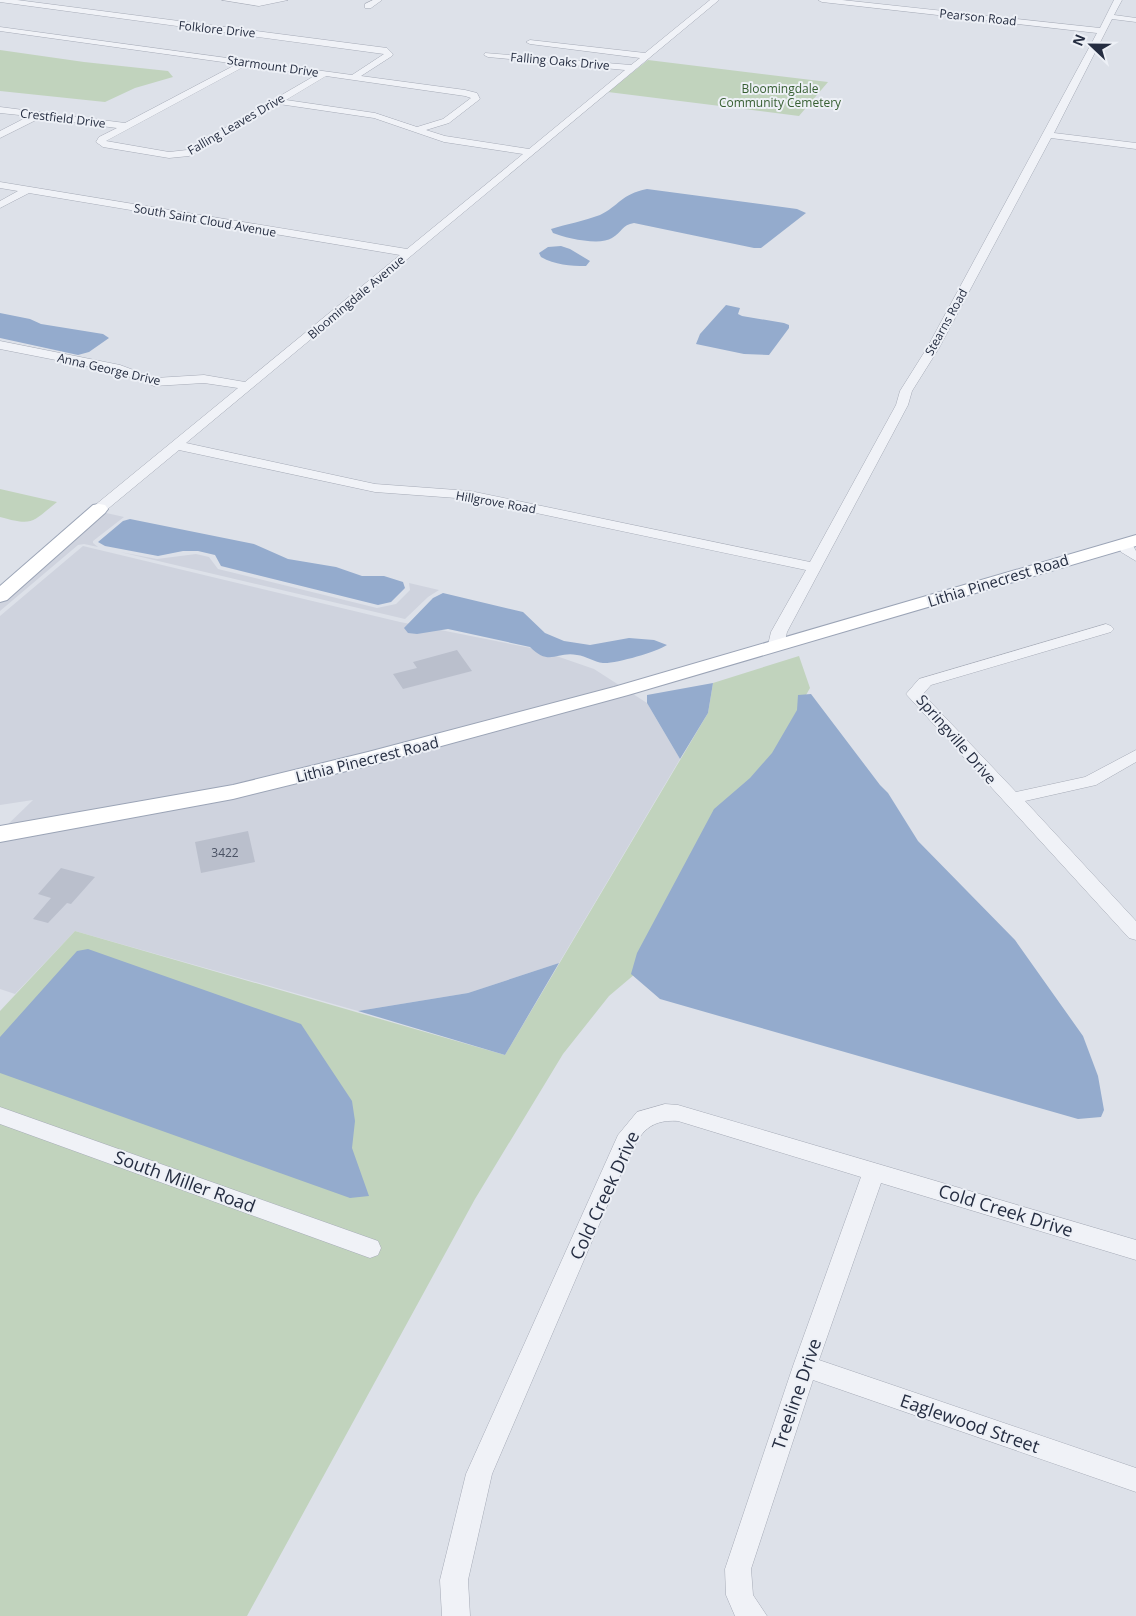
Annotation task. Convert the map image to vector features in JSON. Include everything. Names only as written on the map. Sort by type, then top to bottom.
[{"type":"main road","points":[[0,581],[62,533],[99,509]]},
{"type":"main road","name":"Bloomingdale Avenue","points":[[0,596],[99,509]]},
{"type":"main road","name":"Lithia Pinecrest Road","points":[[0,834],[124,813],[266,784],[622,691],[727,658],[1133,548]]},
{"type":"main road","name":"Lithia Pinecrest Road","points":[[0,820],[252,776],[367,749],[660,671],[727,658]]},
{"type":"street","name":"Folklore Drive","points":[[0,0],[384,50],[389,54],[353,78]]},
{"type":"street","points":[[226,0],[259,4],[284,0]]},
{"type":"street","points":[[368,6],[378,0]]},
{"type":"street","name":"Bloomingdale Avenue","points":[[99,509],[715,0]]},
{"type":"street","name":"Pearson Road","points":[[822,0],[1104,31]]},
{"type":"street","name":"Stearns Road","points":[[776,645],[779,632],[902,405],[906,391],[933,348],[1111,18],[1118,0]]},
{"type":"street","points":[[1111,18],[1136,20]]},
{"type":"street","name":"Starmount Drive","points":[[0,29],[474,95],[476,99],[446,121],[417,130]]},
{"type":"street","points":[[530,42],[646,56]]},
{"type":"street","name":"Falling Oaks Drive","points":[[488,55],[632,68]]},
{"type":"street","name":"Falling Leaves Drive","points":[[247,62],[125,126],[102,139],[101,142],[106,145],[160,154],[180,155],[188,153],[326,73]]},
{"type":"street","points":[[277,101],[375,116],[463,143],[530,152]]},
{"type":"street","name":"Crestfield Drive","points":[[0,110],[125,126]]},
{"type":"street","points":[[0,135],[41,114]]},
{"type":"street","points":[[1048,135],[1136,146]]},
{"type":"street","name":"South Saint Cloud Avenue","points":[[0,185],[410,253]]},
{"type":"street","points":[[0,205],[28,190]]},
{"type":"street","name":"Anna George Drive","points":[[0,345],[120,369],[154,382],[204,379],[249,386]]},
{"type":"street","name":"Hillgrove Road","points":[[176,445],[374,488],[470,495],[814,567]]},
{"type":"street","name":"Springville Drive","points":[[1106,629],[925,682],[914,694],[1011,800],[1073,862],[1136,933]]},
{"type":"street","points":[[1011,800],[1090,781],[1136,755]]},
{"type":"street","name":"Cold Creek Drive","points":[[456,1616],[454,1580],[479,1474],[615,1162],[634,1126],[651,1114],[668,1111],[678,1113],[1136,1250]]},
{"type":"street","name":"South Miller Road","points":[[0,1115],[370,1248]]},
{"type":"street","name":"Treeline Drive","points":[[753,1616],[740,1596],[736,1579],[738,1569],[805,1366],[874,1171]]},
{"type":"street","name":"Eaglewood Street","points":[[805,1366],[1136,1480]]},
{"type":"shaded area","points":[[102,512],[124,517],[93,541],[98,547],[84,544],[78,545],[0,611],[0,603]]},
{"type":"shaded area","points":[[83,546],[400,622],[536,649],[594,669],[647,703],[680,759],[559,963],[468,993],[358,1011],[75,931],[15,994],[0,989],[0,832],[33,800],[0,805],[0,616]]},
{"type":"shaded area","points":[[120,552],[157,559],[196,554],[209,557],[218,569],[377,608],[396,604],[410,590],[409,583],[439,590],[428,597],[405,619]]},
{"type":"green space","points":[[0,50],[168,71],[173,77],[135,88],[105,102],[0,91]]},
{"type":"green space","name":"Bloomingdale Community Cemetery","points":[[648,60],[828,82],[799,116],[608,92]]},
{"type":"green space","points":[[0,489],[57,502],[31,521],[11,520],[0,517]]},
{"type":"green space","points":[[799,656],[810,688],[772,755],[635,974],[609,996],[563,1054],[475,1199],[247,1616],[0,1616],[0,1011],[75,931],[505,1055],[708,713],[713,683]]},
{"type":"water","points":[[647,189],[797,209],[806,213],[761,248],[634,223],[624,227],[612,238],[599,241],[566,237],[553,233],[551,229],[600,215],[631,194]]},
{"type":"water","points":[[561,246],[590,261],[586,266],[574,266],[546,260],[539,253],[548,247]]},
{"type":"water","points":[[726,305],[740,308],[738,314],[742,316],[784,323],[789,325],[789,328],[769,355],[744,354],[696,344],[700,334]]},
{"type":"water","points":[[0,313],[30,319],[41,324],[103,334],[109,338],[89,352],[78,355],[0,338]]},
{"type":"water","points":[[130,519],[254,544],[288,559],[336,567],[362,576],[384,576],[403,582],[405,588],[391,602],[378,605],[221,566],[215,555],[198,551],[183,551],[158,556],[105,546],[98,542],[123,521]]},
{"type":"water","points":[[443,593],[523,612],[545,633],[564,641],[590,645],[629,638],[654,640],[667,645],[635,657],[617,662],[603,663],[570,654],[553,657],[543,656],[530,647],[448,629],[417,634],[408,633],[404,628],[433,598]]},
{"type":"water","points":[[713,683],[708,713],[680,759],[647,703],[647,695]]},
{"type":"water","points":[[811,694],[888,793],[918,841],[1015,940],[1083,1036],[1098,1076],[1104,1110],[1101,1117],[1078,1119],[660,999],[631,974],[637,953],[714,809],[750,778],[772,753],[797,710],[798,695]]},
{"type":"water","points":[[88,949],[301,1024],[352,1101],[355,1121],[352,1148],[369,1196],[350,1198],[0,1073],[0,1037],[77,951]]},
{"type":"water","points":[[559,963],[505,1055],[358,1011],[468,993]]},
{"type":"building","points":[[457,650],[472,671],[403,689],[393,674],[417,668],[413,662]]},
{"type":"building","points":[[248,831],[255,862],[201,873],[195,842]]},
{"type":"building","points":[[61,868],[95,877],[71,904],[67,903],[48,923],[33,919],[51,898],[38,894]]}]
